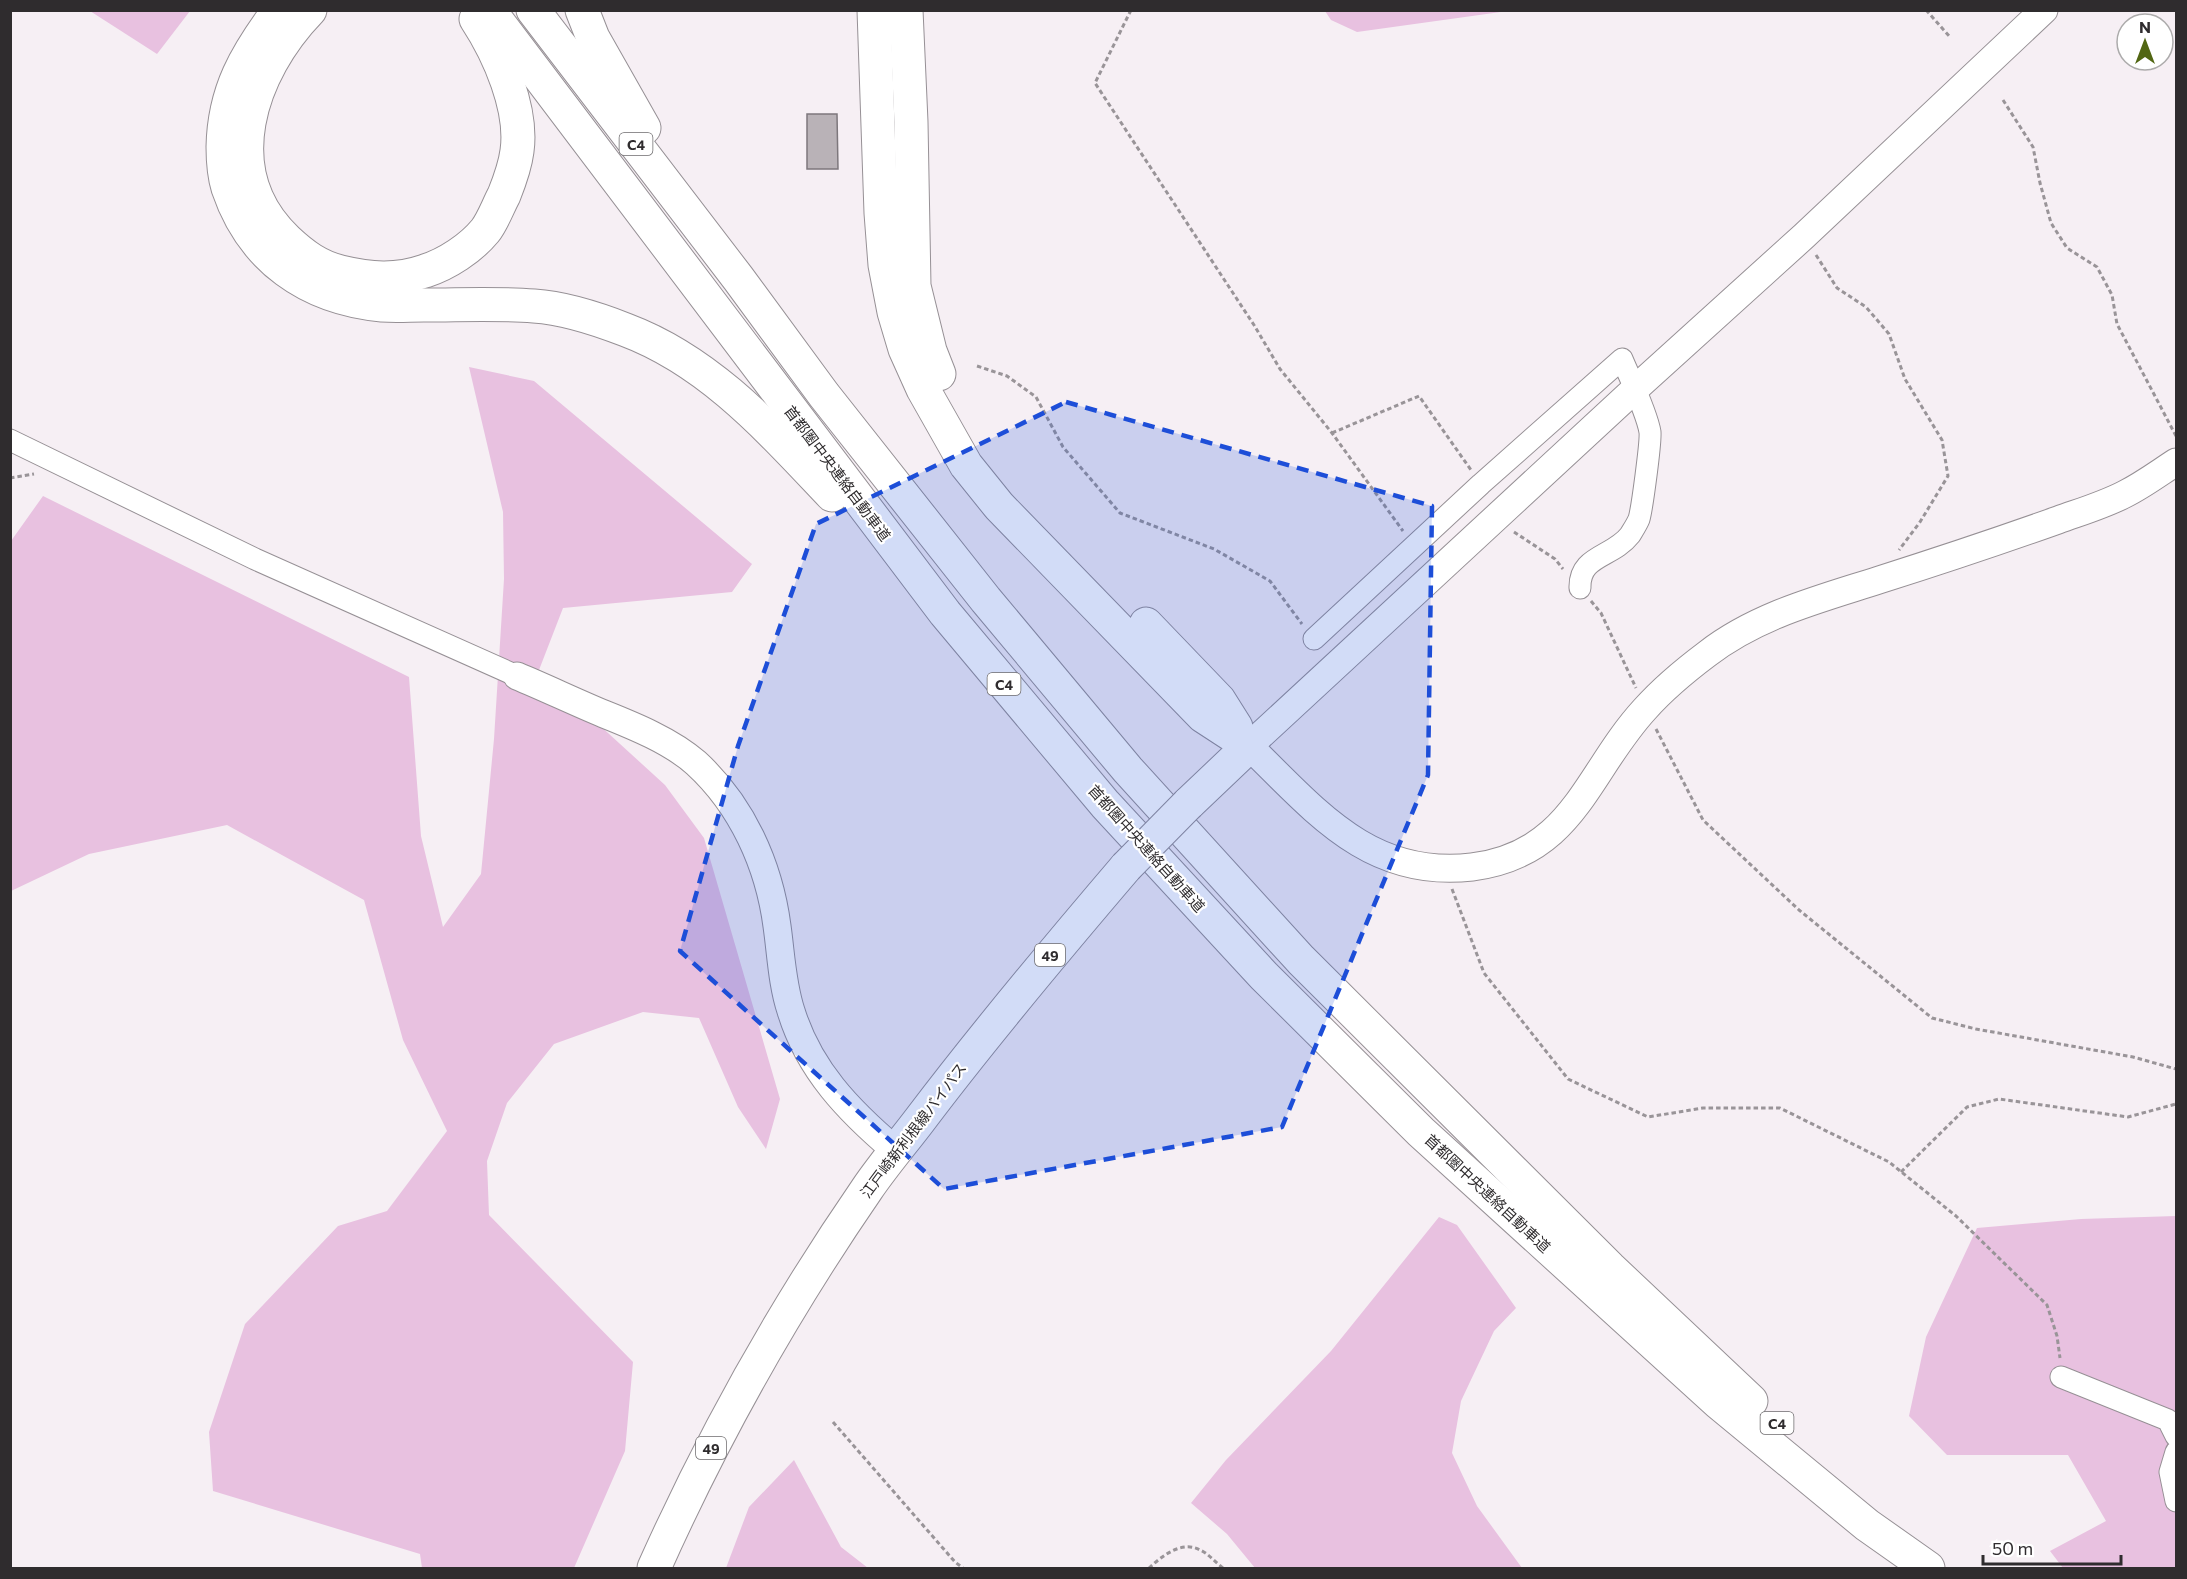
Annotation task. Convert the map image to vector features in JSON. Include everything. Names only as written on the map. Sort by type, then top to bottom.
[{"type":"main road","points":[[279,10],[254,43],[240,68],[227,106],[224,130],[223,156],[226,182],[235,208],[258,246],[295,277],[318,289],[345,298],[382,305],[536,306],[595,319],[650,340],[686,360],[728,391],[770,430],[945,613]]},
{"type":"main road","points":[[310,10],[278,48],[262,77],[252,107],[248,131],[249,177],[268,220],[297,249],[317,264],[367,279],[393,279],[439,267],[486,231],[512,176],[518,149],[515,109],[489,39],[470,10]]},
{"type":"main road","name":"首都圏中央連絡自動車道","points":[[489,10],[945,613],[1105,804],[1264,976],[1421,1132],[1719,1403],[1868,1525],[1928,1569]]},
{"type":"main road","name":"首都圏中央連絡自動車道","points":[[533,10],[824,395],[986,600],[1128,770],[1301,960],[1610,1268],[1735,1388],[1952,1569]]},
{"type":"main road","points":[[582,10],[593,38],[653,143],[697,204],[738,279]]},
{"type":"main road","points":[[873,14],[885,265],[900,331],[957,432],[983,456],[1010,489],[1219,700],[1249,746]]},
{"type":"main road","points":[[906,14],[911,122],[914,286],[930,351],[932,386]]},
{"type":"main road","name":"江戸崎新利根線バイパス","points":[[654,1569],[687,1496],[728,1415],[842,1227],[895,1150],[964,1060],[1126,867],[1249,746]]},
{"type":"street","points":[[2044,10],[1804,236],[1249,746],[1335,828],[1355,842],[1396,861],[1443,868],[1471,867],[1510,858],[1540,841],[1566,820],[1586,794],[1609,755],[1646,708],[1709,652],[1739,634],[1790,608],[2006,539],[2123,495],[2176,462]]},
{"type":"street","points":[[1314,639],[1481,484],[1622,359],[1650,432],[1639,518],[1629,536],[1583,567],[1579,577],[1580,588]]},
{"type":"street","points":[[10,440],[255,560],[631,724],[694,761],[718,785],[753,838],[761,859],[777,922],[785,990],[802,1041],[831,1088],[862,1122],[895,1150]]},
{"type":"street","points":[[2061,1377],[2168,1420],[2176,1436]]},
{"type":"street","points":[[2176,1452],[2170,1472],[2176,1501]]},
{"type":"path","points":[[1131,10],[1095,83],[1254,325],[1280,369],[1332,433],[1414,547]]},
{"type":"path","points":[[1926,10],[1950,37]]},
{"type":"path","points":[[2003,100],[2033,147],[2051,223],[2067,248],[2097,267],[2112,295],[2117,324],[2176,436]]},
{"type":"path","points":[[1804,236],[1837,288],[1866,307],[1889,334],[1905,379],[1942,440],[1948,476],[1920,522],[1899,547],[1895,562],[1895,575]]},
{"type":"path","points":[[977,366],[1006,376],[1036,397],[1063,447],[1120,513],[1214,549],[1270,581],[1314,639]]},
{"type":"path","points":[[1332,433],[1419,396],[1481,484]]},
{"type":"path","points":[[1500,514],[1514,533],[1555,559],[1601,613],[1703,820],[1799,910],[1932,1018],[1976,1029],[2133,1057],[2176,1069]]},
{"type":"path","points":[[1443,868],[1484,973],[1568,1079],[1648,1117],[1703,1108],[1780,1108],[1888,1162],[1956,1216],[2047,1305],[2057,1335],[2061,1377]]},
{"type":"path","points":[[1901,1172],[1967,1107],[1999,1100],[2128,1117],[2176,1104]]},
{"type":"path","points":[[833,1422],[963,1569]]},
{"type":"path","points":[[1149,1569],[1156,1561],[1176,1548],[1199,1549],[1223,1569]]},
{"type":"highlighted area","points":[[1066,402],[1432,506],[1428,775],[1282,1127],[944,1189],[680,951],[738,746],[816,524]]},
{"type":"shaded area","points":[[190,10],[157,54],[90,11]]},
{"type":"shaded area","points":[[1325,11],[1508,11],[1357,32],[1331,20]]},
{"type":"shaded area","points":[[469,367],[534,381],[752,564],[732,592],[563,608],[539,670],[665,785],[704,838],[780,1099],[766,1149],[738,1107],[699,1018],[643,1012],[554,1044],[507,1103],[487,1161],[489,1215],[633,1362],[625,1451],[574,1568],[422,1568],[420,1554],[213,1491],[209,1432],[245,1324],[338,1226],[387,1211],[447,1131],[403,1040],[364,900],[227,825],[89,854],[11,891],[11,541],[43,496],[409,677],[421,836],[443,927],[481,874],[494,739],[504,579],[503,512]]},
{"type":"shaded area","points":[[2176,1216],[2176,1568],[2063,1568],[2050,1551],[2106,1521],[2068,1455],[1947,1455],[1909,1416],[1926,1337],[1977,1228],[2081,1219]]},
{"type":"shaded area","points":[[1439,1217],[1457,1225],[1516,1308],[1494,1331],[1461,1401],[1452,1453],[1477,1506],[1522,1568],[1255,1568],[1227,1534],[1191,1503],[1226,1460],[1331,1351]]},
{"type":"shaded area","points":[[794,1460],[841,1547],[868,1568],[726,1568],[749,1507]]},
{"type":"building","points":[[807,114],[837,114],[838,169],[807,169]]}]
